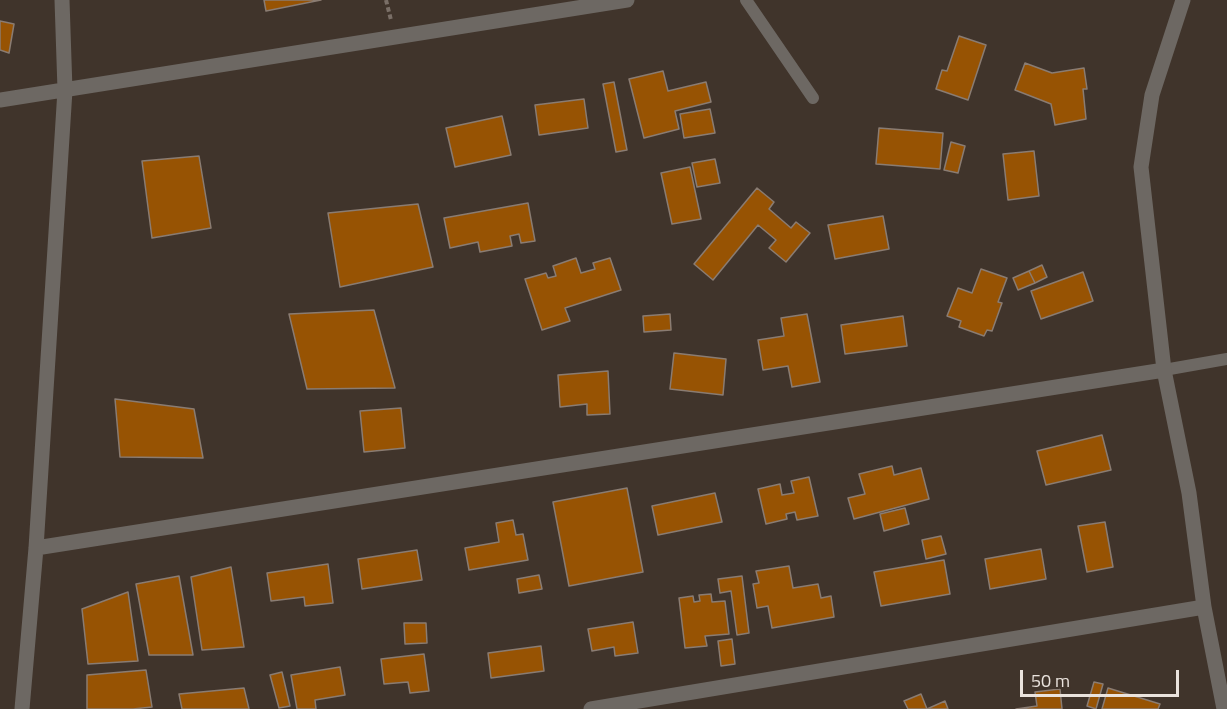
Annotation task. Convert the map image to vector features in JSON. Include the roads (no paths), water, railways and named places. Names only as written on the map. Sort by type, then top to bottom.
[{"type":"street","points":[[22,709],[36,548],[65,90],[62,0]]},
{"type":"street","points":[[0,100],[627,0]]},
{"type":"street","points":[[1183,0],[1152,95],[1140,167],[1164,370],[1189,493],[1204,608],[1224,709]]},
{"type":"street","points":[[36,548],[1164,370]]},
{"type":"street","points":[[591,709],[1204,608]]},
{"type":"lane","points":[[746,0],[813,98]]},
{"type":"lane","points":[[1164,370],[1227,359]]}]
